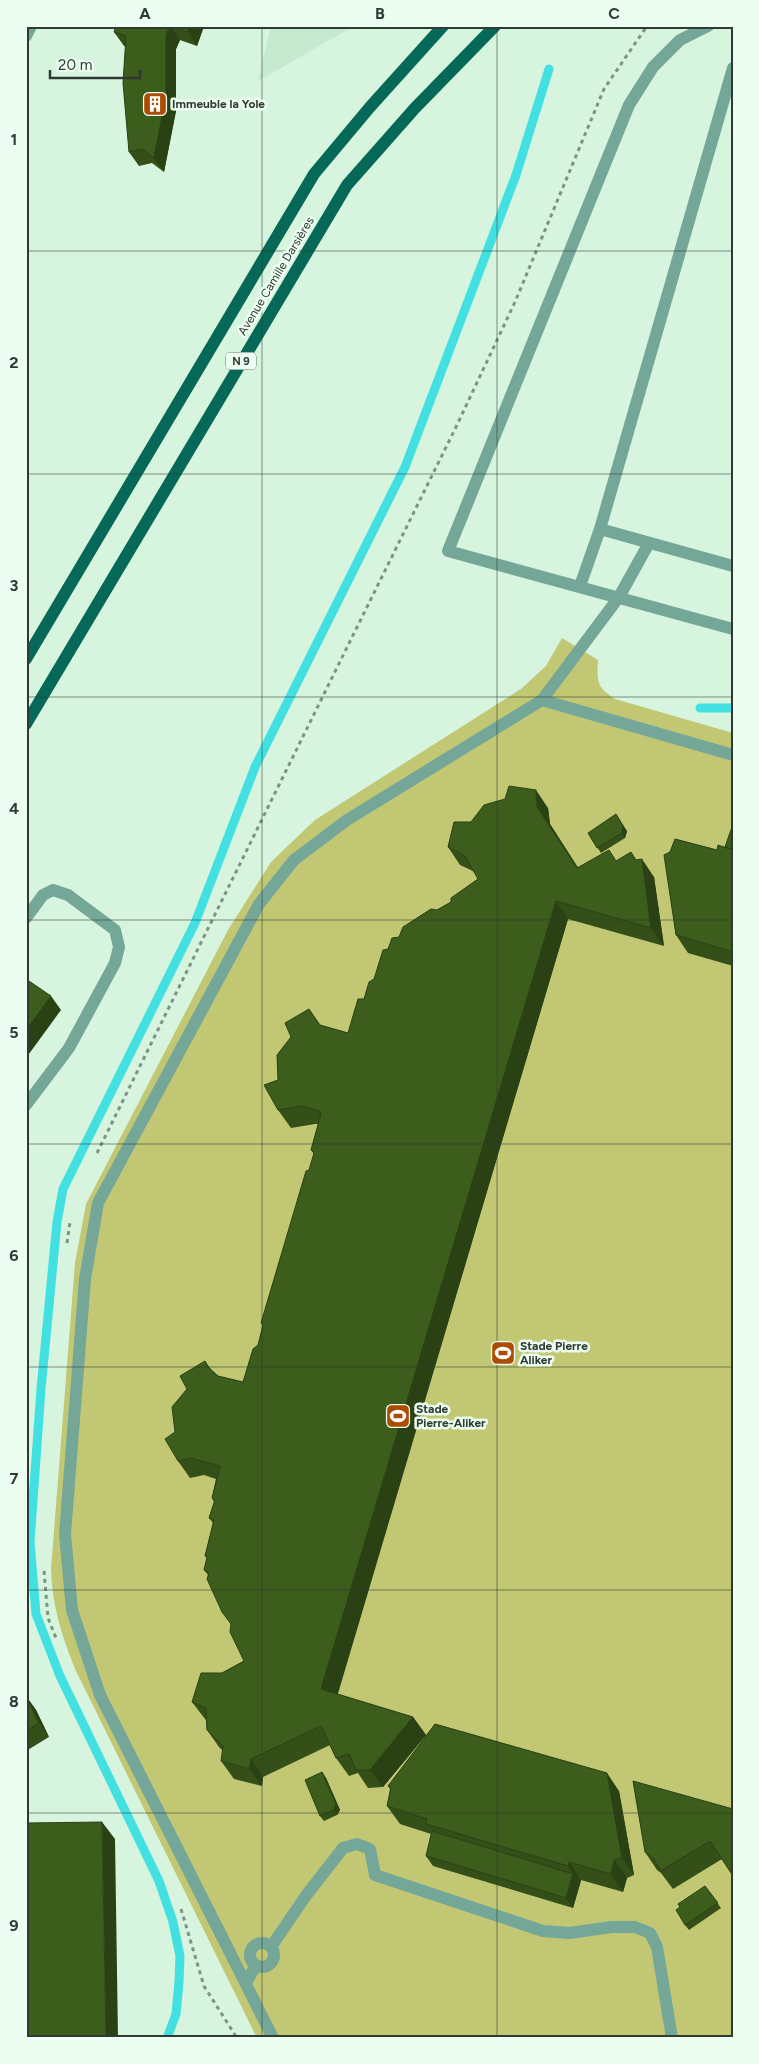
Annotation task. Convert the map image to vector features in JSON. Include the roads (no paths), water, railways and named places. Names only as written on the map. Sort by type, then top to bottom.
[{"type":"main road","name":"Avenue Camille Darsières","points":[[26,659],[314,174],[370,107],[443,26]]},
{"type":"main road","name":"Avenue Camille Darsières","points":[[26,724],[347,186],[414,108],[495,26]]},
{"type":"street","points":[[26,36],[31,26]]},
{"type":"street","points":[[708,26],[680,40],[653,67],[629,105],[448,551],[619,596],[733,629]]},
{"type":"street","points":[[580,586],[600,529],[733,68]]},
{"type":"street","points":[[600,529],[733,566]]},
{"type":"street","points":[[273,2038],[100,1695],[72,1610],[64,1534],[85,1279],[98,1203],[260,904],[294,860],[346,820],[542,700],[619,596],[649,543]]},
{"type":"street","points":[[542,700],[733,755]]},
{"type":"street","points":[[26,918],[43,895],[53,890],[68,894],[115,930],[119,947],[115,963],[69,1048],[26,1106]]},
{"type":"street","points":[[271,1947],[305,1897],[343,1848],[357,1844],[370,1848],[375,1875],[543,1931],[570,1933],[611,1927],[635,1927],[650,1933],[657,1947],[672,2038]]},
{"type":"street","points":[[259,1944],[271,1947],[274,1953],[273,1961],[267,1966],[256,1965],[250,1955],[253,1948],[259,1944]]},
{"type":"street","points":[[246,1983],[256,1965]]},
{"type":"waterway","points":[[167,2038],[176,2014],[179,1982],[180,1956],[173,1922],[159,1881],[60,1676],[36,1614],[30,1542],[41,1389],[57,1222],[63,1189],[195,923],[255,767],[405,467],[516,175],[549,69]]},
{"type":"waterway","points":[[700,708],[733,708]]},
{"type":"place","name":"Immeuble la Yole","points":[[155,104]]},
{"type":"place","name":"Stade Pierre Aliker","points":[[503,1353]]},
{"type":"place","name":"Stade Pierre-Aliker","points":[[398,1416]]}]
